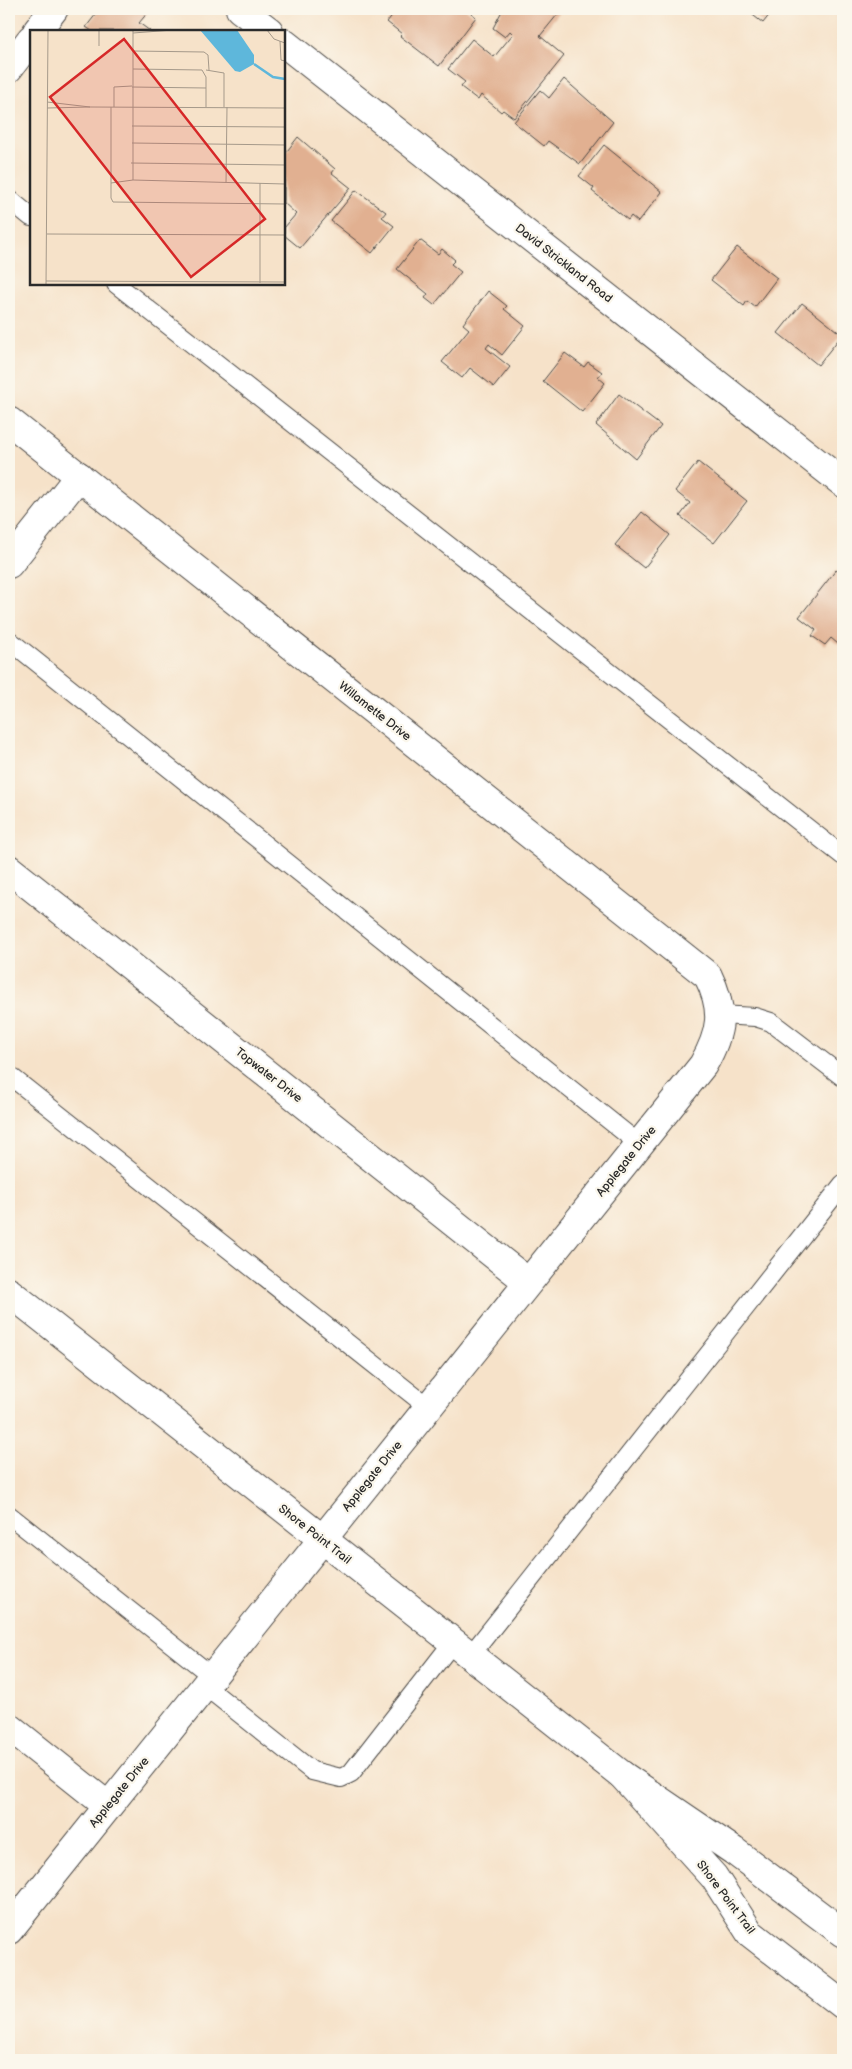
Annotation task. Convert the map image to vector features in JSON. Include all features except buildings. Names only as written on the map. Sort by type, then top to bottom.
[{"type":"street","points":[[38,30],[54,9]]},
{"type":"street","points":[[240,9],[268,30]]},
{"type":"street","points":[[9,68],[30,40]]},
{"type":"street","name":"David Strickland Road","points":[[285,44],[843,483]]},
{"type":"street","name":"Willamette Drive","points":[[9,420],[708,976],[718,996],[720,1015]]},
{"type":"street","points":[[9,564],[79,476]]},
{"type":"street","name":"Topwater Drive","points":[[9,869],[528,1282]]},
{"type":"street","name":"Applegate Drive","points":[[9,1930],[703,1065],[711,1051],[720,1015]]},
{"type":"street","name":"Shore Point Trail","points":[[9,1292],[622,1775],[734,1851],[843,1933]]},
{"type":"street","points":[[9,1728],[108,1806]]},
{"type":"street","name":"Shore Point Trail","points":[[622,1775],[714,1878],[750,1932],[843,2005]]},
{"type":"lane","points":[[9,199],[30,216]]},
{"type":"lane","points":[[117,285],[843,856]]},
{"type":"lane","points":[[9,640],[639,1144]]},
{"type":"lane","points":[[720,1015],[756,1016],[771,1022],[843,1077]]},
{"type":"lane","points":[[9,1075],[428,1407]]},
{"type":"lane","points":[[9,1515],[208,1681],[312,1771],[342,1778],[351,1773],[462,1649],[843,1184]]}]
